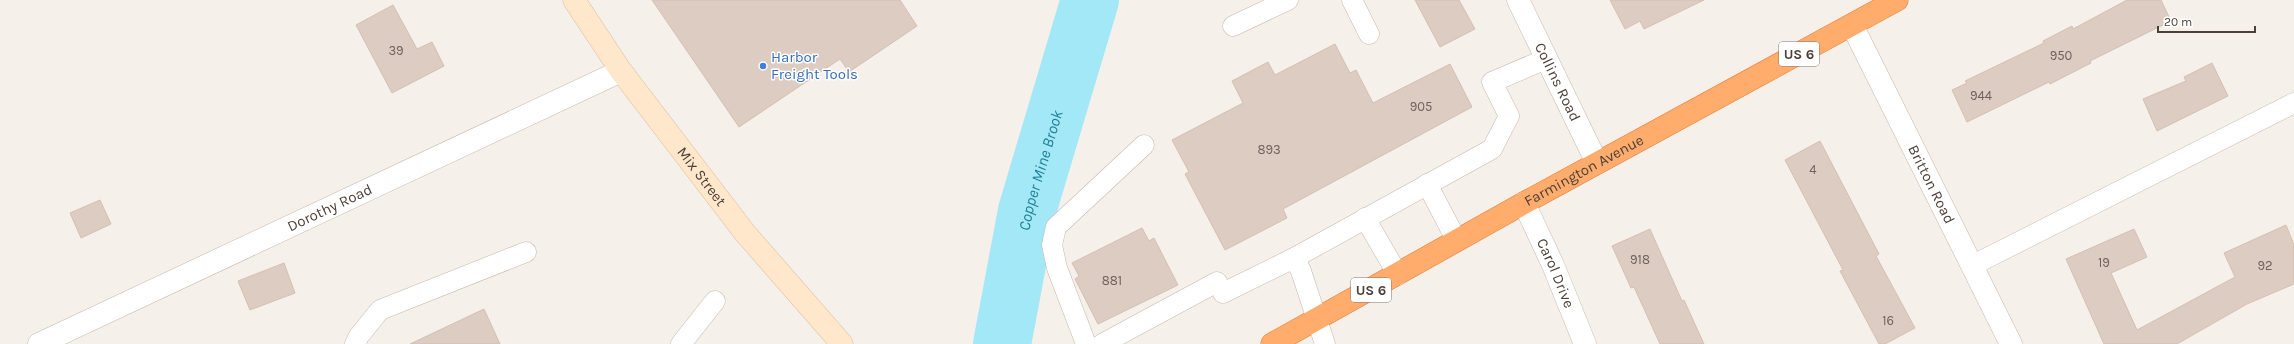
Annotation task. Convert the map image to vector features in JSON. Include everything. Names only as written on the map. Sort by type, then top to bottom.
[{"type":"highway","name":"Farmington Avenue","points":[[1272,344],[1398,275],[1524,203],[1897,0]]},
{"type":"main road","name":"Mix Street","points":[[574,0],[621,72],[745,233],[842,344]]},
{"type":"street","name":"Collins Road","points":[[1518,0],[1597,163]]},
{"type":"street","name":"Britton Road","points":[[1852,25],[1973,265],[2011,344]]},
{"type":"street","name":"Dorothy Road","points":[[39,344],[621,72]]},
{"type":"street","name":"Carol Drive","points":[[1524,203],[1553,265],[1586,344]]},
{"type":"lane","points":[[1233,26],[1288,0]]},
{"type":"lane","points":[[1352,0],[1368,34]]},
{"type":"lane","points":[[1102,344],[1220,288],[1294,258],[1492,149],[1509,116],[1492,82],[1546,58]]},
{"type":"lane","points":[[1973,265],[2294,103]]},
{"type":"lane","points":[[1086,344],[1057,268],[1052,245],[1056,227],[1144,145]]},
{"type":"lane","points":[[1427,184],[1457,241]]},
{"type":"lane","points":[[1365,218],[1398,275]]},
{"type":"lane","points":[[355,344],[359,336],[380,310],[526,252]]},
{"type":"lane","points":[[1294,258],[1301,271],[1325,344]]},
{"type":"lane","points":[[680,344],[715,301]]},
{"type":"building","name":"Harbor Freight Tools","points":[[652,0],[900,0],[917,26],[849,72],[840,59],[739,127]]},
{"type":"building","points":[[1415,0],[1459,0],[1475,29],[1440,47]]},
{"type":"building","points":[[1610,0],[1704,0],[1644,29],[1640,21],[1625,29]]},
{"type":"building","points":[[2127,0],[2161,0],[2171,21],[2090,61],[2091,63],[2050,84],[2049,82],[1967,122],[1952,90],[1967,83],[1965,81],[2044,43],[2043,41],[2072,26],[2073,29]]},
{"type":"building","points":[[393,5],[417,49],[432,42],[444,66],[392,93],[356,25]]},
{"type":"building","points":[[1335,44],[1350,73],[1356,70],[1373,103],[1450,64],[1472,107],[1283,209],[1287,218],[1225,250],[1185,174],[1189,172],[1172,140],[1243,103],[1232,81],[1268,62],[1275,75]]},
{"type":"building","points":[[2212,63],[2228,96],[2157,131],[2143,99],[2186,81],[2184,77]]},
{"type":"building","points":[[1820,141],[1879,254],[1876,256],[1915,328],[1885,344],[1879,344],[1840,271],[1843,270],[1785,160]]},
{"type":"building","points":[[100,200],[111,224],[81,238],[70,213]]},
{"type":"building","points":[[2286,225],[2294,245],[2294,284],[2247,304],[2177,344],[2104,344],[2066,259],[2134,229],[2147,257],[2111,273],[2137,330],[2235,277],[2224,253]]},
{"type":"building","points":[[1142,228],[1149,241],[1154,238],[1178,285],[1098,324],[1075,279],[1079,276],[1072,263]]},
{"type":"building","points":[[1650,229],[1682,301],[1684,300],[1704,344],[1660,344],[1634,287],[1631,288],[1612,246]]},
{"type":"building","points":[[284,263],[295,293],[250,310],[238,281]]},
{"type":"building","points":[[484,309],[500,344],[410,344]]},
{"type":"waterway","name":"Copper Mine Brook","points":[[1002,344],[1027,211],[1090,0]]},
{"type":"place","name":"Harbor Freight Tools","points":[[763,66]]}]
